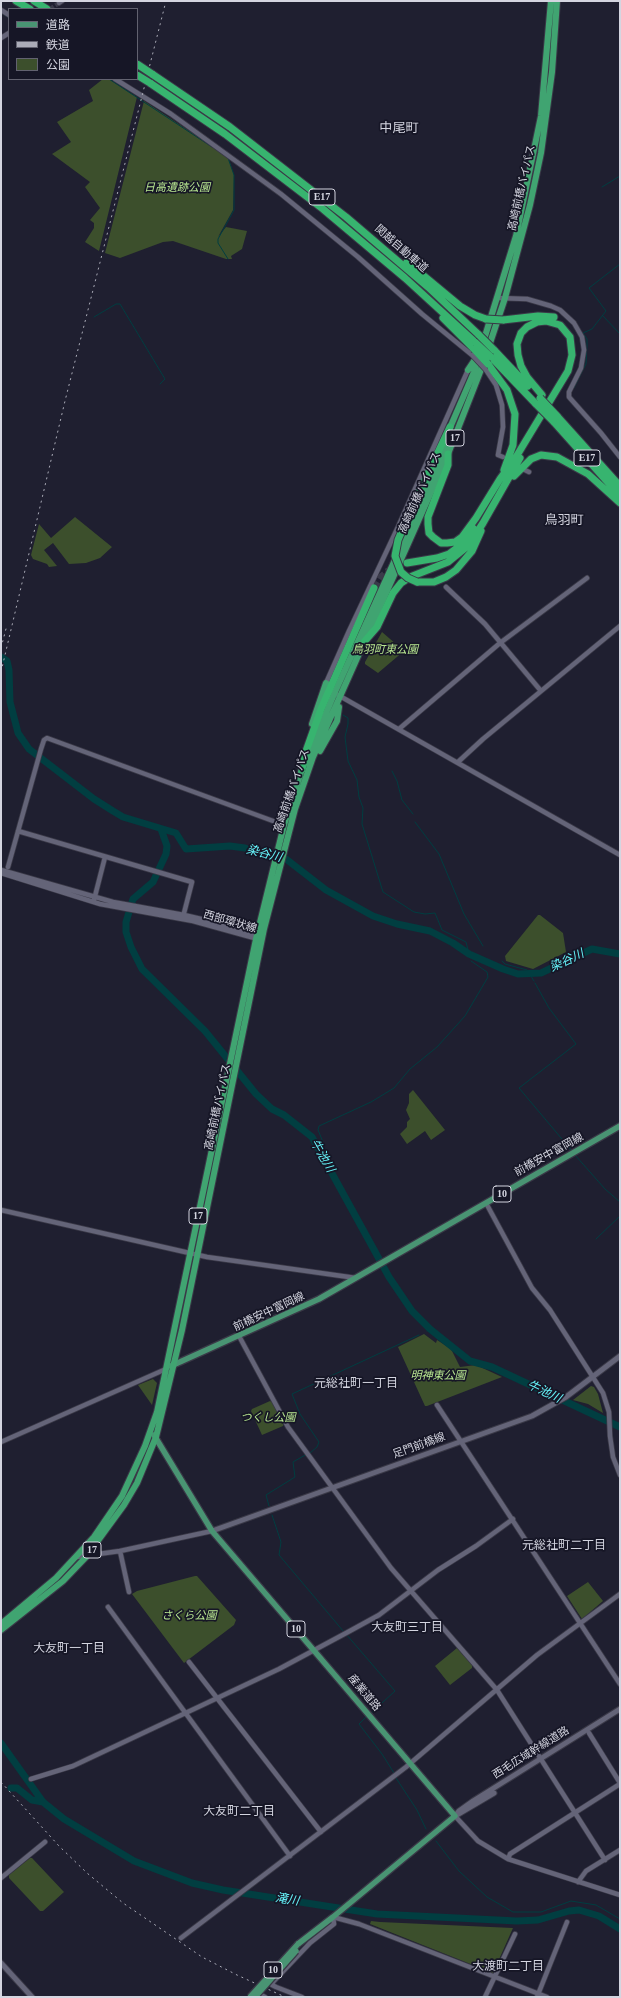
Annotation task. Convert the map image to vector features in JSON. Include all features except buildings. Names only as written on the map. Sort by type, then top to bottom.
[{"type":"highway","points":[[16,1],[28,8]]},
{"type":"highway","points":[[34,1],[45,8]]},
{"type":"highway","name":"高崎前橋バイパス","points":[[293,795],[296,775],[330,688],[433,476],[450,427],[474,372],[484,343],[516,236],[539,127],[551,1]]},
{"type":"highway","name":"高崎前橋バイパス","points":[[1,1624],[52,1581],[77,1557],[100,1530],[122,1496],[151,1432],[157,1412],[230,1064],[258,938],[277,862],[313,757],[448,454],[479,376],[505,298],[530,205],[543,142],[552,72],[557,1]]},
{"type":"highway","name":"関越自動車道","points":[[138,65],[236,132],[346,217],[428,287],[479,335],[490,360]]},
{"type":"highway","name":"関越自動車道","points":[[138,76],[225,134],[286,179],[406,278],[427,303],[474,349],[539,399],[620,486]]},
{"type":"highway","points":[[346,217],[375,236],[460,306],[475,315],[486,319],[503,320],[544,316],[556,318],[571,330],[577,350],[575,364],[568,380],[517,463],[484,523],[469,545],[452,559],[436,568],[410,577],[401,583],[393,593],[377,627],[364,642]]},
{"type":"highway","points":[[448,454],[448,465],[428,517],[429,533],[438,542],[452,543],[462,537],[476,518],[500,479],[516,457],[563,380],[571,362],[572,345],[568,334],[560,326],[546,320],[537,322],[527,327],[521,333],[517,344],[518,355],[521,366],[539,399],[556,416]]},
{"type":"highway","points":[[468,370],[484,343]]},
{"type":"highway","points":[[490,360],[511,398],[515,414],[513,445],[500,479]]},
{"type":"highway","name":"関越自動車道","points":[[556,416],[620,496]]},
{"type":"highway","points":[[450,427],[398,540],[395,556],[401,572],[408,578],[418,582],[434,582],[446,577],[456,570],[472,551],[484,523]]},
{"type":"highway","points":[[505,486],[529,460],[541,455],[552,456],[564,459],[588,474],[620,503]]},
{"type":"highway","points":[[407,563],[442,557],[453,552],[468,538],[476,518]]},
{"type":"highway","points":[[302,769],[309,743],[330,688],[374,588]]},
{"type":"highway","name":"高崎前橋バイパス","points":[[280,853],[284,825],[302,769]]},
{"type":"highway","name":"高崎前橋バイパス","points":[[1,1630],[58,1585],[86,1557],[112,1524],[130,1495],[156,1438],[174,1364],[236,1072],[258,938]]},
{"type":"main road","name":"前橋安中富岡線","points":[[166,1369],[174,1364],[319,1299],[620,1126]]},
{"type":"main road","name":"足門前橋線","points":[[212,1531],[532,1416],[558,1403],[620,1356]]},
{"type":"main road","name":"産業道路","points":[[151,1432],[212,1531],[455,1816]]},
{"type":"main road","name":"西毛広域幹線道路","points":[[250,1997],[299,1945],[455,1816],[620,1710]]},
{"type":"main road","name":"西毛広域幹線道路","points":[[543,1760],[620,1713]]},
{"type":"main road","name":"西毛広域幹線道路","points":[[255,1997],[299,1945]]},
{"type":"main road","points":[[1,1963],[32,1997]]},
{"type":"street","points":[[117,80],[172,114],[281,194],[358,257],[422,314],[474,349]]},
{"type":"street","points":[[498,298],[527,299],[551,306],[562,311],[576,326],[582,337],[584,350],[581,368],[569,392],[569,397],[620,457]]},
{"type":"street","points":[[490,360],[502,405],[503,427],[498,454],[503,457]]},
{"type":"street","points":[[468,370],[398,527],[349,631],[330,688],[341,697],[620,855]]},
{"type":"street","points":[[523,469],[529,472]]},
{"type":"street","points":[[399,729],[500,643],[587,578]]},
{"type":"street","points":[[446,587],[469,608],[541,691]]},
{"type":"street","points":[[458,762],[620,626]]},
{"type":"street","points":[[8,867],[41,749],[44,740],[47,738],[284,825]]},
{"type":"street","points":[[18,831],[192,882],[183,917]]},
{"type":"street","points":[[1,873],[94,900],[105,857]]},
{"type":"street","points":[[1,870],[15,876]]},
{"type":"street","name":"西部環状線","points":[[94,900],[133,909],[183,917],[258,938]]},
{"type":"street","points":[[486,1203],[532,1288],[550,1310],[605,1398],[609,1418],[613,1457],[620,1475]]},
{"type":"street","points":[[1,1210],[190,1254],[356,1278]]},
{"type":"street","points":[[239,1336],[288,1427],[391,1568],[497,1690],[606,1860]]},
{"type":"street","points":[[1,1442],[166,1369]]},
{"type":"street","points":[[437,1405],[620,1684]]},
{"type":"street","points":[[31,1779],[72,1766],[314,1650],[378,1615],[438,1570],[476,1546],[513,1519]]},
{"type":"street","points":[[77,1557],[86,1557],[120,1551],[212,1531]]},
{"type":"street","points":[[120,1551],[129,1592]]},
{"type":"street","points":[[181,1938],[410,1764],[537,1655],[620,1594]]},
{"type":"street","points":[[108,1607],[290,1856]]},
{"type":"street","points":[[189,1662],[321,1832]]},
{"type":"street","points":[[508,1859],[510,1854],[620,1783],[589,1733]]},
{"type":"street","name":"産業道路","points":[[455,1816],[478,1841],[508,1859],[620,1895]]},
{"type":"street","points":[[1,1878],[44,1842]]},
{"type":"street","points":[[578,1882],[586,1871],[620,1850]]},
{"type":"street","points":[[302,1997],[272,1985],[297,1957],[334,1924],[335,1916],[359,1924],[538,1995],[547,1997]]},
{"type":"street","points":[[538,1995],[567,1922]]},
{"type":"street","points":[[485,1997],[515,1934]]},
{"type":"green space","points":[[102,80],[111,80],[137,97],[99,251],[85,242],[94,228],[94,223],[90,220],[100,208],[85,187],[90,182],[52,154],[71,142],[57,122],[93,101],[89,90]]},
{"type":"green space","name":"日高遺跡公園","points":[[144,101],[228,157],[234,175],[233,210],[218,237],[226,227],[247,231],[242,249],[231,256],[232,259],[226,259],[173,241],[163,242],[120,258],[105,253]]},
{"type":"green space","points":[[75,517],[112,547],[100,558],[86,563],[69,564],[53,543],[44,550],[57,566],[49,567],[47,564],[33,559],[31,555],[39,524],[51,538]]},
{"type":"green space","name":"鳥羽町東公園","points":[[382,632],[404,651],[378,673],[365,664],[365,662]]},
{"type":"green space","points":[[538,915],[563,933],[566,952],[533,969],[506,961],[505,956]]},
{"type":"green space","points":[[413,1090],[445,1130],[431,1140],[425,1131],[407,1144],[400,1134],[407,1127],[407,1122],[410,1119],[406,1110],[409,1103],[409,1094]]},
{"type":"green space","name":"明神東公園","points":[[424,1334],[436,1343],[437,1340],[451,1349],[460,1367],[476,1365],[502,1377],[425,1406],[398,1347]]},
{"type":"green space","points":[[153,1379],[157,1383],[152,1405],[138,1385]]},
{"type":"green space","points":[[591,1386],[594,1387],[598,1394],[603,1413],[588,1404],[573,1400]]},
{"type":"green space","name":"つくし公園","points":[[270,1401],[284,1423],[283,1426],[262,1435],[251,1411],[252,1409]]},
{"type":"green space","name":"さくら公園","points":[[197,1576],[236,1620],[234,1625],[184,1663],[132,1594],[137,1591]]},
{"type":"green space","points":[[588,1582],[603,1601],[582,1619],[567,1596]]},
{"type":"green space","points":[[457,1648],[472,1665],[472,1668],[450,1685],[435,1666]]},
{"type":"green space","points":[[32,1858],[64,1892],[43,1911],[40,1911],[9,1878],[9,1875]]},
{"type":"green space","points":[[371,1921],[513,1928],[493,1973],[370,1924]]},
{"type":"waterway","points":[[1,13],[8,17]]},
{"type":"waterway","points":[[111,80],[212,147]]},
{"type":"waterway","points":[[228,158],[234,175],[234,210],[218,239],[218,243],[228,259]]},
{"type":"waterway","points":[[602,187],[620,176]]},
{"type":"waterway","points":[[574,388],[586,364],[587,339],[583,333],[592,329],[606,311],[589,288],[620,264]]},
{"type":"waterway","points":[[94,317],[116,304],[120,304],[165,379],[160,384]]},
{"type":"waterway","points":[[603,316],[620,334]]},
{"type":"waterway","name":"染谷川","points":[[1,657],[7,661],[9,670],[10,702],[18,733],[29,749],[94,799],[123,817],[176,833],[186,849],[230,846],[245,848],[266,856],[286,859],[326,890],[373,916],[397,924],[430,931],[453,943],[469,954],[518,974],[541,973],[592,949],[620,954]]},
{"type":"waterway","points":[[343,715],[348,718],[345,737],[348,761],[357,780],[359,797],[363,808],[362,824],[383,892],[414,912],[425,914],[435,913],[442,930],[466,942],[469,954]]},
{"type":"waterway","points":[[392,771],[397,781],[402,800],[413,814]]},
{"type":"waterway","points":[[415,822],[439,854],[464,914],[483,946]]},
{"type":"waterway","name":"牛池川","points":[[161,829],[167,846],[166,854],[153,882],[133,899],[126,922],[126,932],[131,947],[142,969],[205,1031],[256,1094],[272,1109],[284,1115],[312,1137],[389,1277],[412,1311],[430,1329],[470,1361],[492,1367],[620,1427]]},
{"type":"waterway","points":[[323,1142],[318,1130],[319,1126],[371,1102],[394,1088],[410,1069],[437,1047],[465,1016],[488,977],[487,972],[471,961]]},
{"type":"waterway","points":[[502,961],[505,964],[527,970]]},
{"type":"waterway","name":"染谷川","points":[[529,973],[534,981]]},
{"type":"waterway","points":[[535,983],[549,1008],[576,1044],[519,1088],[572,1151]]},
{"type":"waterway","points":[[575,1155],[605,1189],[620,1202]]},
{"type":"waterway","points":[[596,1239],[620,1216]]},
{"type":"waterway","points":[[310,1453],[317,1447],[319,1442],[300,1414],[292,1394],[419,1335]]},
{"type":"waterway","points":[[269,1506],[266,1495],[295,1477],[293,1462],[307,1454]]},
{"type":"waterway","points":[[272,1515],[281,1542],[279,1555],[344,1632]]},
{"type":"waterway","points":[[346,1634],[395,1691],[370,1714]]},
{"type":"waterway","points":[[366,1717],[359,1724],[382,1754],[394,1773]]},
{"type":"waterway","name":"滝川","points":[[1,1743],[43,1802],[64,1819],[134,1861],[192,1883],[223,1890],[377,1914],[517,1921],[538,1920],[569,1911],[579,1910],[599,1916],[620,1929]]},
{"type":"waterway","points":[[396,1778],[417,1810],[426,1829]]},
{"type":"waterway","points":[[11,1788],[17,1788],[32,1800],[43,1802]]},
{"type":"waterway","points":[[436,1841],[459,1871],[487,1897],[513,1912],[541,1912],[571,1901],[596,1905],[620,1919]]},
{"type":"tunnel","points":[[52,8],[59,3]]},
{"type":"tunnel","points":[[374,588],[380,578],[388,571],[407,563]]},
{"type":"railway","points":[[1,672],[65,401],[166,1]]},
{"type":"railway","points":[[1,648],[7,625]]},
{"type":"railway","points":[[1,1782],[59,1846],[87,1873],[123,1903],[202,1957],[285,1997]]},
{"type":"district","name":"中尾町","points":[[399,129]]},
{"type":"district","name":"鳥羽町","points":[[564,521]]},
{"type":"district","name":"元総社町一丁目","points":[[356,1384]]},
{"type":"district","name":"元総社町二丁目","points":[[564,1546]]},
{"type":"district","name":"大友町三丁目","points":[[407,1628]]},
{"type":"district","name":"大友町一丁目","points":[[69,1649]]},
{"type":"district","name":"大友町二丁目","points":[[239,1812]]},
{"type":"district","name":"大渡町二丁目","points":[[508,1967]]}]
